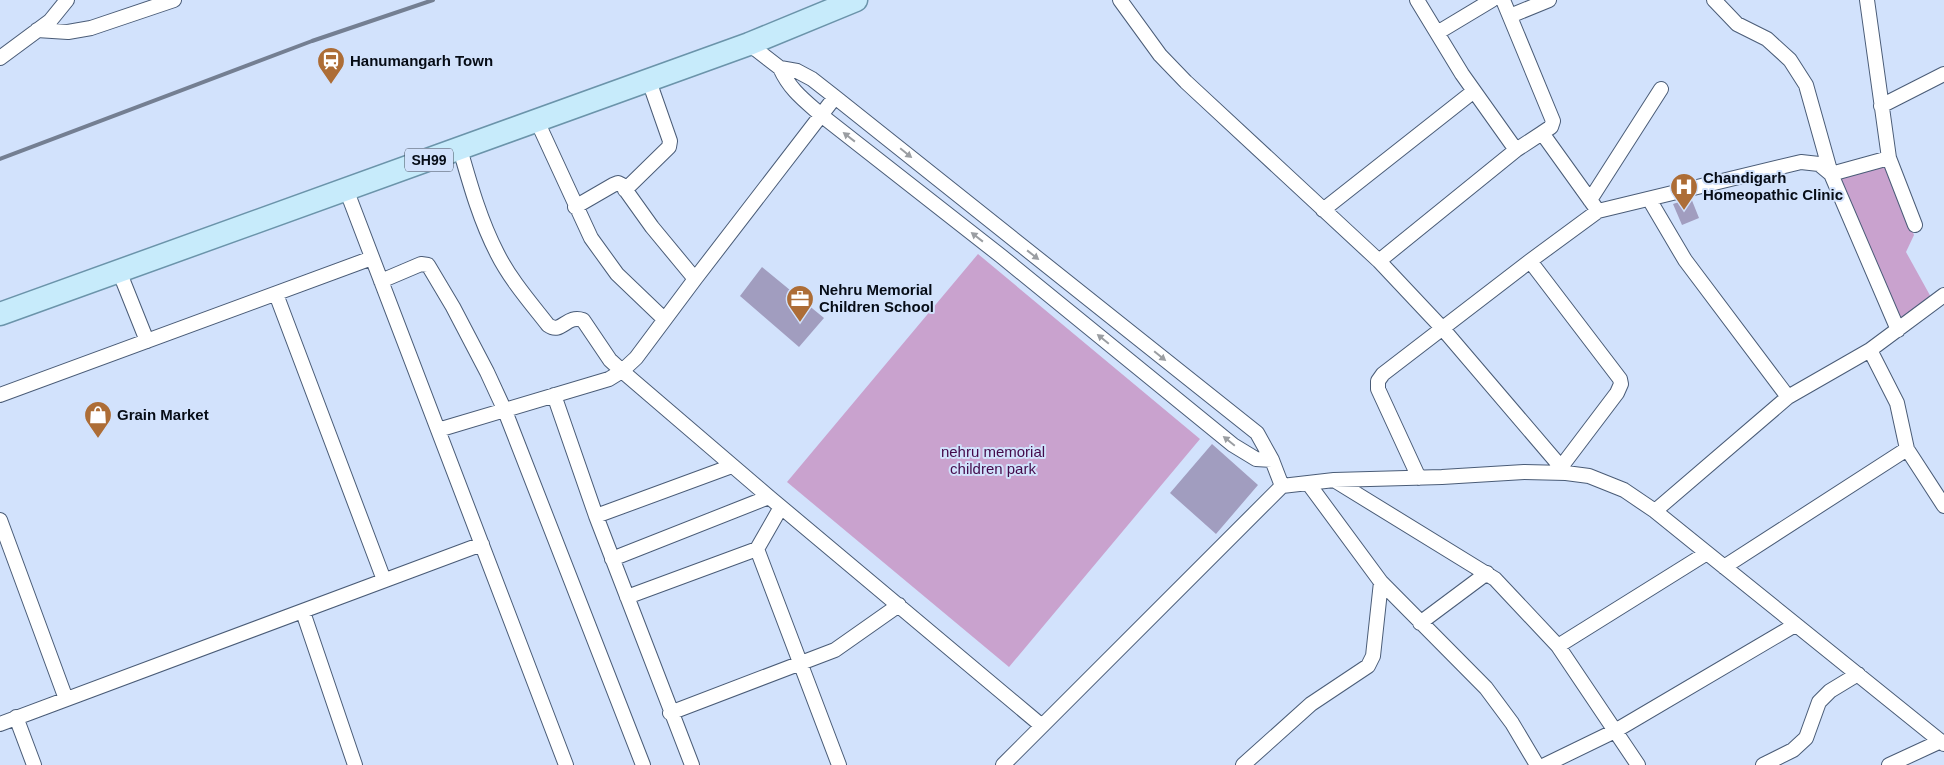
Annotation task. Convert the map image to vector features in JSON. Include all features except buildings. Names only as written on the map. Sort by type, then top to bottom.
[{"type":"main road","name":"SH99","points":[[0,314],[750,44],[856,0]]},
{"type":"street","points":[[0,58],[50,22],[67,0]]},
{"type":"street","points":[[38,30],[68,32],[91,28],[174,0]]},
{"type":"street","points":[[1120,0],[1160,55],[1186,82],[1379,261],[1443,329],[1563,470]]},
{"type":"street","points":[[1417,0],[1474,91],[1516,150]]},
{"type":"street","points":[[1436,33],[1492,0]]},
{"type":"street","points":[[1379,261],[1516,150],[1551,127],[1553,121],[1503,0]]},
{"type":"street","points":[[1510,16],[1550,0]]},
{"type":"street","points":[[1714,0],[1737,24],[1767,39],[1790,60],[1801,76],[1806,85],[1831,174],[1898,330]]},
{"type":"street","points":[[1867,0],[1889,158],[1915,225]]},
{"type":"street","points":[[750,44],[780,68],[787,83],[821,115],[1001,256],[1246,454],[1256,459],[1272,460]]},
{"type":"street","points":[[780,68],[796,71],[812,79],[1257,433],[1272,460],[1282,486]]},
{"type":"street","points":[[1881,106],[1944,74]]},
{"type":"street","points":[[625,190],[669,147],[670,141],[649,81]]},
{"type":"street","points":[[1419,478],[1378,389],[1378,381],[1384,374],[1530,261],[1594,206],[1661,89]]},
{"type":"street","points":[[1322,210],[1474,91]]},
{"type":"street","points":[[438,430],[609,379],[622,371],[636,358],[835,97]]},
{"type":"street","points":[[537,121],[575,207],[603,257],[617,274],[664,319]]},
{"type":"street","points":[[1542,134],[1594,206]]},
{"type":"street","points":[[460,149],[480,216],[497,254],[515,282],[548,325],[553,329],[558,329],[576,317],[583,320],[610,360],[622,371],[732,466],[1042,726]]},
{"type":"street","points":[[1831,174],[1889,158]]},
{"type":"street","points":[[1594,206],[1649,200],[1800,162],[1818,164],[1831,174]]},
{"type":"street","points":[[575,207],[618,183],[695,279]]},
{"type":"street","points":[[346,190],[566,765]]},
{"type":"street","points":[[1649,200],[1685,260],[1788,397]]},
{"type":"street","points":[[1001,256],[1014,240]]},
{"type":"street","points":[[0,395],[372,258]]},
{"type":"street","points":[[1530,261],[1620,379],[1621,384],[1617,393],[1563,470]]},
{"type":"street","points":[[381,281],[421,264],[428,265],[453,307],[488,372],[505,411],[644,765]]},
{"type":"street","points":[[119,271],[147,341]]},
{"type":"street","points":[[276,294],[384,580]]},
{"type":"street","points":[[1655,511],[1788,397],[1870,350],[1944,295]]},
{"type":"street","points":[[1870,350],[1897,404],[1907,449],[1944,506]]},
{"type":"street","points":[[554,395],[612,559],[670,713],[692,765]]},
{"type":"street","points":[[1724,567],[1907,449]]},
{"type":"street","points":[[596,516],[732,466]]},
{"type":"street","points":[[1003,765],[1282,486],[1334,480],[1419,478],[1563,470],[1589,476],[1624,490],[1655,511],[1942,743],[1889,765]]},
{"type":"street","points":[[1334,480],[1487,573],[1495,580],[1558,646],[1638,765]]},
{"type":"street","points":[[1308,483],[1381,582],[1486,688],[1512,723],[1537,765]]},
{"type":"street","points":[[612,559],[769,497]]},
{"type":"street","points":[[627,597],[757,549],[781,507]]},
{"type":"street","points":[[0,520],[66,699]]},
{"type":"street","points":[[0,724],[482,544]]},
{"type":"street","points":[[757,549],[839,765]]},
{"type":"street","points":[[1558,646],[1707,553]]},
{"type":"street","points":[[1420,623],[1487,573]]},
{"type":"street","points":[[1243,765],[1311,704],[1368,666],[1373,656],[1381,582]]},
{"type":"street","points":[[670,713],[846,644],[899,606]]},
{"type":"street","points":[[303,612],[355,765]]},
{"type":"street","points":[[1545,765],[1615,731],[1795,625]]},
{"type":"street","points":[[1763,765],[1793,750],[1800,744],[1806,738],[1819,702],[1830,692],[1858,674]]},
{"type":"street","points":[[16,718],[34,765]]},
{"type":"green space","points":[[1886,162],[1914,235],[1906,252],[1932,299],[1898,324],[1867,251],[1840,177]]},
{"type":"green space","name":"nehru memorial children park","points":[[978,254],[1200,439],[1009,667],[787,482]]},
{"type":"railway","points":[[0,159],[312,41],[433,0]]},
{"type":"place","name":"Hanumangarh Town","points":[[331,85]]},
{"type":"place","name":"Chandigarh Homeopathic Clinic","points":[[1684,211]]},
{"type":"place","name":"Nehru Memorial Children School","points":[[800,323]]},
{"type":"place","name":"Grain Market","points":[[98,439]]}]
